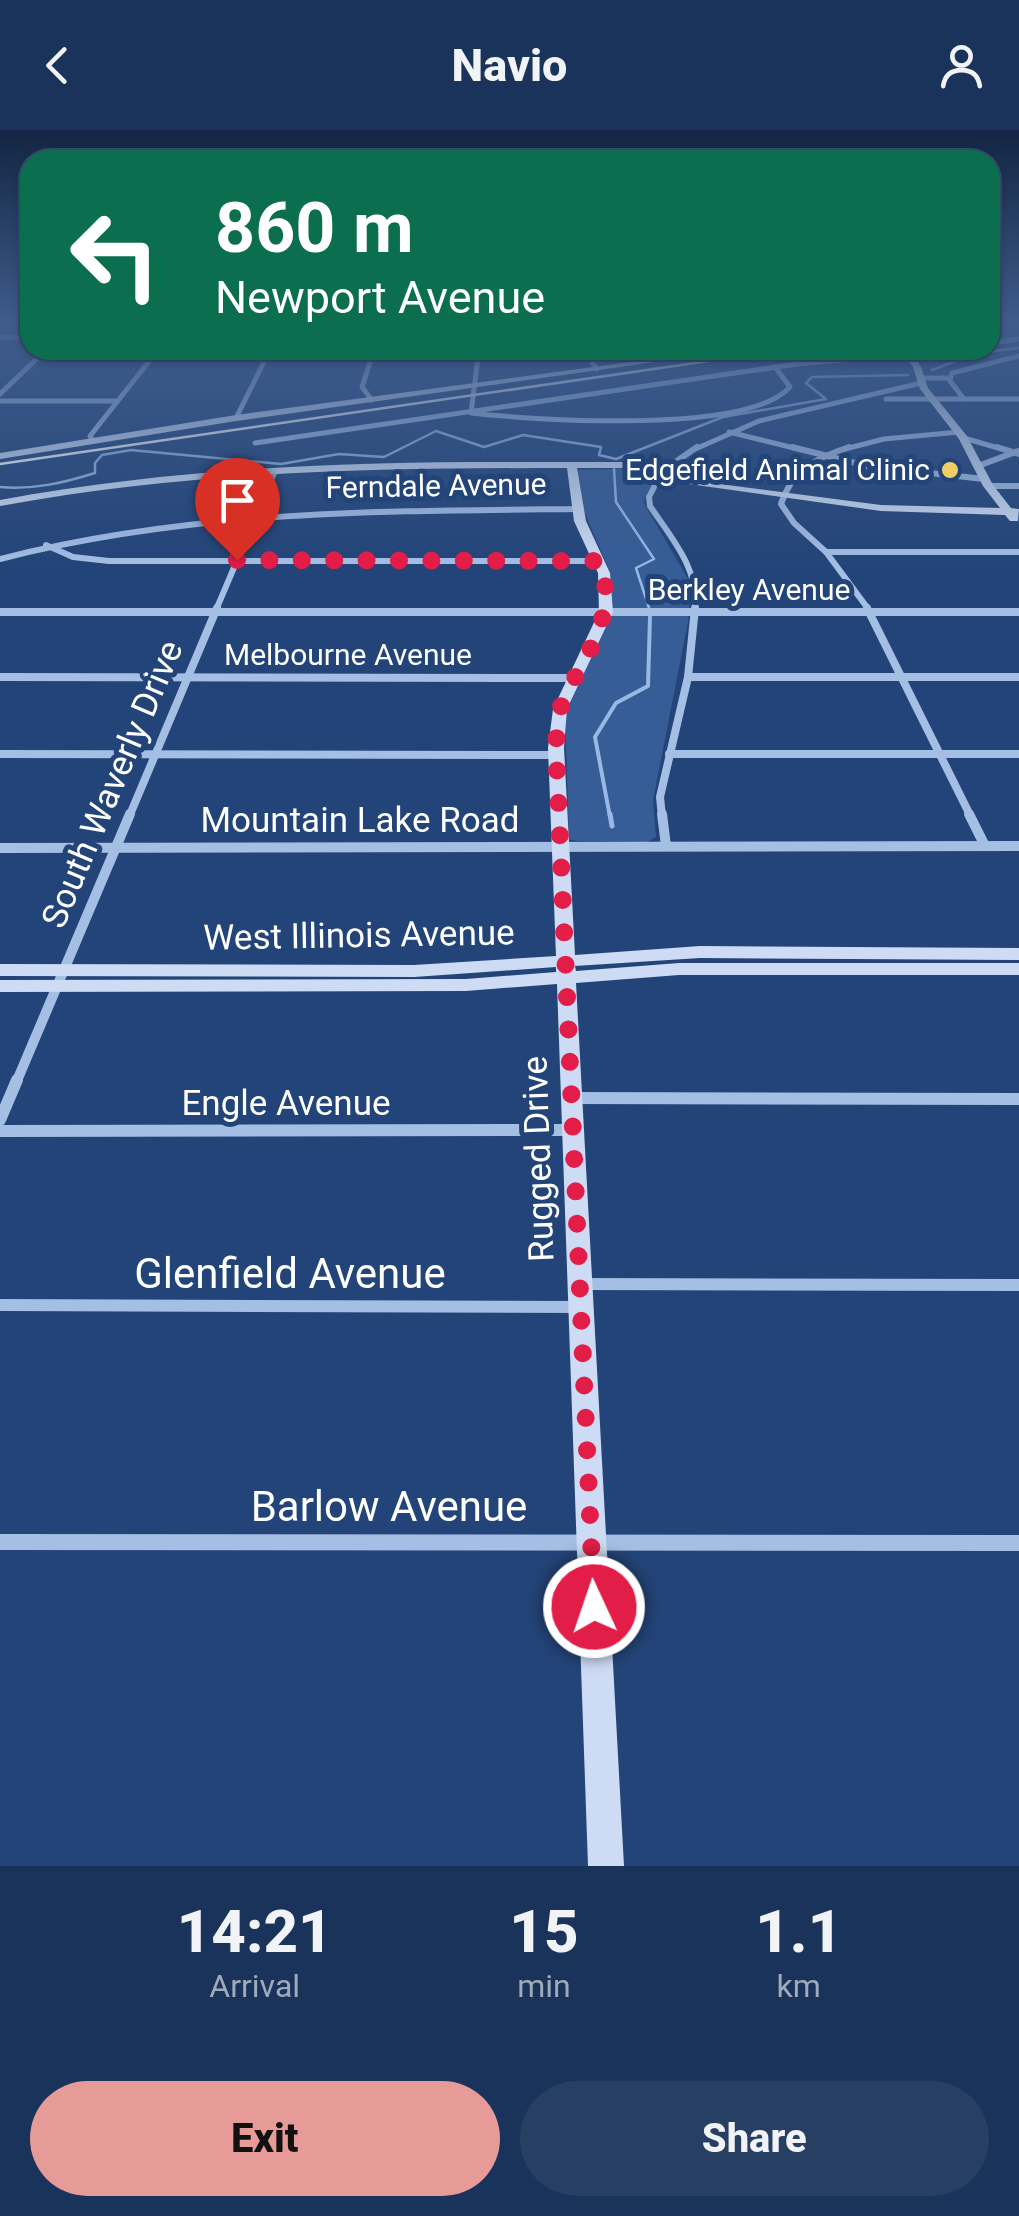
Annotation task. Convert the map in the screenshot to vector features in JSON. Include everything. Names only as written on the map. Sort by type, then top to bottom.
[{"type":"street","points":[[93,441],[90,436],[113,405]]},
{"type":"street","points":[[236,418],[242,405]]},
{"type":"street","points":[[0,456],[334,405]]},
{"type":"street","points":[[471,413],[472,405]]},
{"type":"street","points":[[497,413],[546,405]]},
{"type":"street","points":[[255,444],[471,413],[602,425],[678,420],[743,405]]},
{"type":"street","points":[[666,846],[660,798],[688,677],[698,591],[691,568],[650,506],[649,496],[671,465],[701,442],[726,431],[838,405]]},
{"type":"street","points":[[938,405],[962,435],[986,482],[1014,512],[1019,525]]},
{"type":"street","points":[[726,431],[867,466],[1019,486]]},
{"type":"street","points":[[782,496],[804,470],[826,456],[881,439],[962,435],[1018,453]]},
{"type":"street","points":[[978,466],[1018,453]]},
{"type":"street","points":[[0,504],[155,478],[275,471],[671,465]]},
{"type":"street","points":[[804,470],[867,466]]},
{"type":"street","points":[[572,467],[577,509],[600,561],[606,612]]},
{"type":"street","name":"South Waverly Drive","points":[[0,1120],[275,471]]},
{"type":"street","points":[[658,479],[910,510],[1014,512]]},
{"type":"street","points":[[782,496],[786,514],[826,552],[870,612],[985,846]]},
{"type":"street","name":"Ferndale Avenue","points":[[0,559],[46,545],[172,522],[256,514],[577,509]]},
{"type":"street","points":[[812,538],[871,553]]},
{"type":"street","points":[[46,545],[89,559],[600,561]]},
{"type":"street","points":[[826,552],[1019,552]]},
{"type":"street","name":"Berkley Avenue","points":[[0,612],[1019,612]]},
{"type":"street","name":"Rugged Drive","points":[[606,612],[558,715],[557,754],[606,1866]]},
{"type":"street","points":[[688,677],[1019,677]]},
{"type":"street","name":"Melbourne Avenue","points":[[0,678],[575,678]]},
{"type":"street","points":[[0,754],[557,754]]},
{"type":"street","points":[[668,754],[1019,754]]},
{"type":"street","name":"Mountain Lake Road","points":[[0,848],[1019,846]]},
{"type":"street","name":"West Illinois Avenue","points":[[0,970],[60,978],[304,979],[466,985],[567,969],[679,969],[1019,954]]},
{"type":"street","name":"West Illinois Avenue","points":[[831,961],[1019,969]]},
{"type":"street","name":"West Illinois Avenue","points":[[0,986],[60,978]]},
{"type":"street","points":[[570,1098],[1019,1098]]},
{"type":"street","name":"Engle Avenue","points":[[0,1131],[572,1130]]},
{"type":"street","name":"Glenfield Avenue","points":[[0,1305],[1019,1285]]},
{"type":"street","name":"Barlow Avenue","points":[[0,1542],[1019,1543]]},
{"type":"shaded area","points":[[576,470],[658,470],[643,502],[691,584],[688,622],[653,800],[656,837],[647,842],[576,841],[569,839],[565,715],[611,615],[609,570],[579,499]]},
{"type":"waterway","points":[[0,487],[36,487],[83,477],[95,473],[95,463],[102,455],[131,450],[281,464],[339,454],[384,457],[436,431],[484,447],[523,435],[601,447],[599,455],[616,459],[723,417],[792,405]]},
{"type":"waterway","points":[[614,469],[616,502],[654,559],[636,568],[649,608]]},
{"type":"waterway","points":[[610,817],[595,737],[616,703],[648,686],[650,617]]},
{"type":"waterway","points":[[610,814],[612,826]]},
{"type":"tram line","points":[[0,464],[406,405]]},
{"type":"place","name":"Edgefield Animal Clinic","points":[[950,470]]},
{"type":"route","points":[[237,560],[600,561],[606,585],[605,619],[560,709],[556,748],[594,1607]]}]
